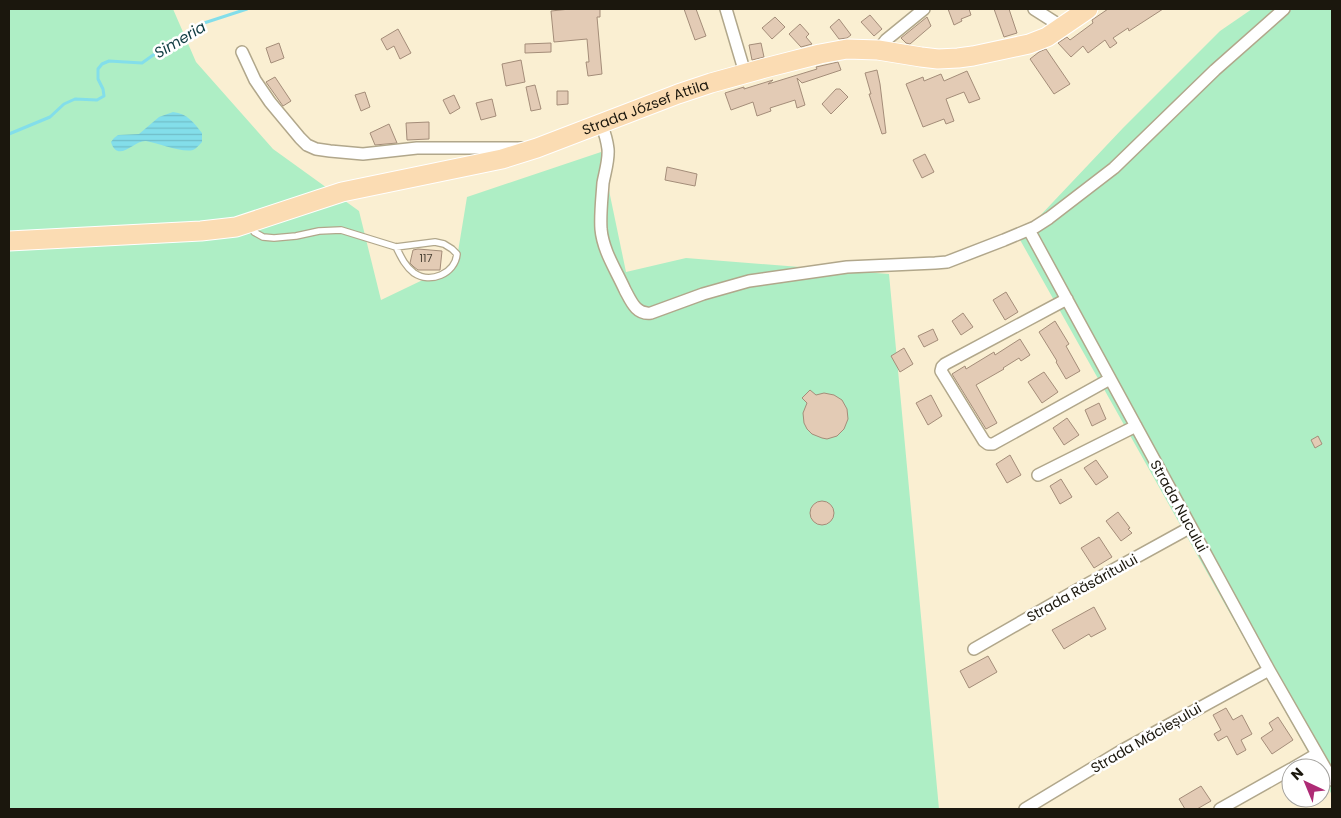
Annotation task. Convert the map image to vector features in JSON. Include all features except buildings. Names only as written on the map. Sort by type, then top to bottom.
[{"type":"main road","name":"Strada József Attila","points":[[536,148],[678,94],[745,73],[836,50],[878,50],[921,57],[958,58],[973,56],[1029,44],[1046,37],[1088,9]]},
{"type":"main road","points":[[9,241],[223,229],[249,223],[342,192],[481,164],[536,148]]},
{"type":"street","points":[[726,9],[745,73]]},
{"type":"street","points":[[878,50],[886,40],[924,9]]},
{"type":"street","points":[[1034,9],[1061,28]]},
{"type":"street","points":[[602,123],[608,150],[601,214],[603,240],[608,256],[630,300],[639,311],[644,314],[651,313],[703,294],[749,282],[847,267],[947,262],[1029,230],[1049,218],[1114,168],[1215,70],[1284,9]]},
{"type":"street","name":"Strada József Attila","points":[[242,52],[255,80],[270,102],[300,138],[307,145],[316,149],[330,152],[363,154],[417,148],[536,148]]},
{"type":"street","name":"Strada Nucului","points":[[1029,230],[1269,670],[1332,780]]},
{"type":"street","points":[[1067,299],[946,364],[941,371],[984,441],[988,444],[994,444],[1110,379]]},
{"type":"street","points":[[1038,475],[1136,426]]},
{"type":"street","name":"Strada Răsăritului","points":[[974,649],[1191,527]]},
{"type":"street","name":"Strada Măcieșului","points":[[1025,809],[1121,751],[1269,670]]},
{"type":"street","points":[[1310,758],[1317,754]]},
{"type":"street","points":[[1220,809],[1281,775]]},
{"type":"lane","points":[[249,223],[254,232],[263,237],[274,238],[319,231],[341,230],[396,247],[435,242],[444,244],[452,249],[457,254],[456,261],[441,276],[427,278],[415,274],[404,263],[396,247]]},
{"type":"green space","points":[[9,9],[173,9],[196,62],[273,149],[359,211],[381,300],[456,264],[467,197],[601,152],[626,272],[686,258],[889,274],[939,809],[9,809]]},
{"type":"green space","points":[[1252,9],[1332,9],[1332,795],[1331,758],[1311,758],[1019,238],[1123,128],[1220,31]]},
{"type":"water","points":[[173,112],[193,122],[202,133],[202,142],[194,149],[188,151],[146,141],[122,151],[114,148],[111,142],[118,135],[139,134],[159,117]]},
{"type":"waterway","name":"Simeria","points":[[9,134],[50,117],[64,104],[75,99],[97,100],[104,96],[98,79],[98,69],[102,64],[109,61],[142,63],[170,43],[204,23],[247,9]]}]
